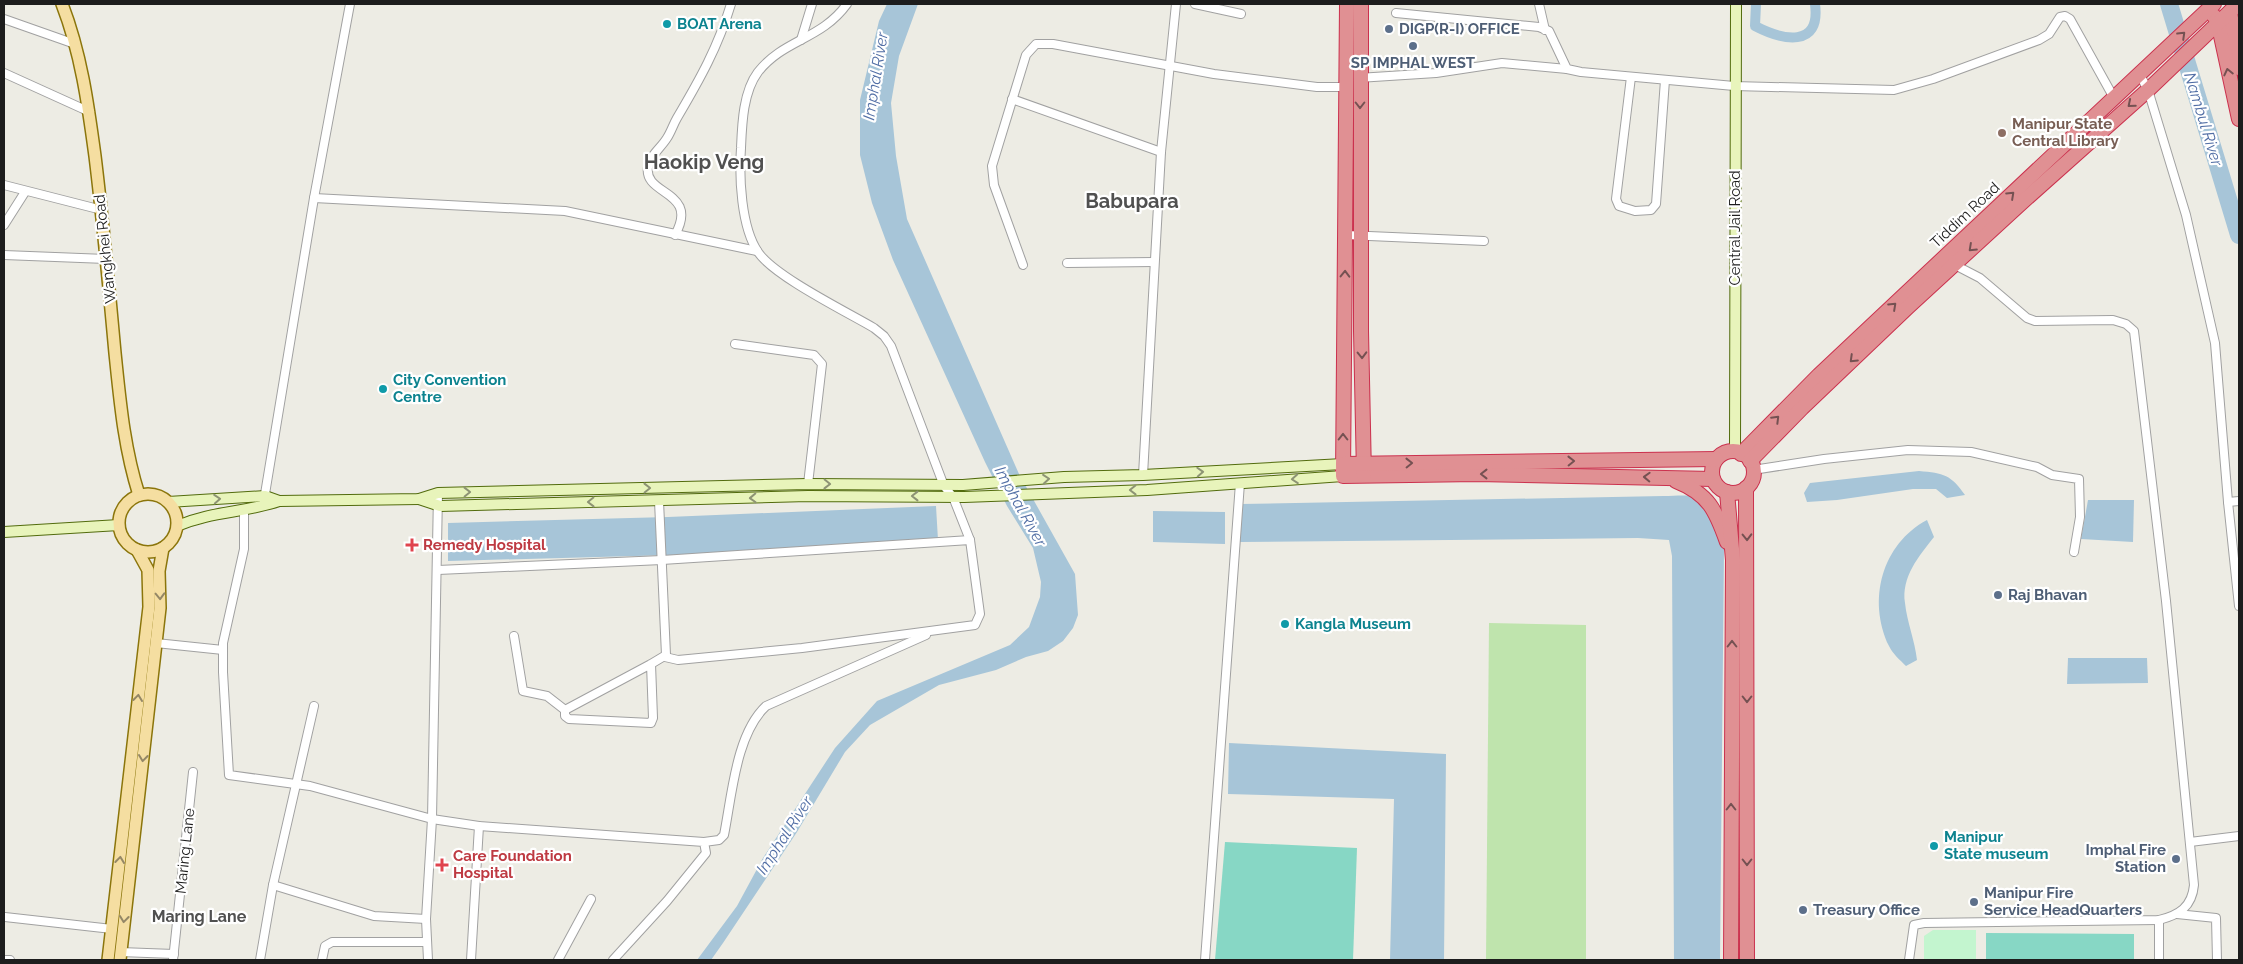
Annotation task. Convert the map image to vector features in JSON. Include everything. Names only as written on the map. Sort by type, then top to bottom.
[{"type":"highway","points":[[1347,4],[1343,470],[1716,459],[1728,452],[1745,459],[1753,477],[1746,488],[1740,492],[1727,492],[1716,485],[1713,479],[1713,465],[1716,459]]},
{"type":"highway","points":[[1361,4],[1361,331],[1364,469]]},
{"type":"highway","points":[[2210,7],[2218,22],[2231,34],[2239,68]]},
{"type":"highway","name":"Tiddim Road","points":[[1950,261],[2114,98],[2159,58],[2210,7]]},
{"type":"highway","points":[[1745,459],[1829,382],[1950,261],[2148,90],[2234,8]]},
{"type":"highway","points":[[2234,8],[2231,34],[2239,119]]},
{"type":"highway","points":[[1344,331],[1361,331]]},
{"type":"highway","points":[[1364,469],[1713,479]]},
{"type":"highway","points":[[1668,478],[1693,489],[1711,505],[1718,517],[1733,560]]},
{"type":"highway","points":[[1746,488],[1747,960]]},
{"type":"highway","points":[[1727,492],[1733,560],[1731,960]]},
{"type":"main road","name":"Wangkhei Road","points":[[62,4],[75,44],[90,112],[102,210],[122,426],[131,469],[139,495]]},
{"type":"main road","points":[[139,495],[160,496],[168,502],[175,513],[177,526],[172,538],[163,548],[150,552],[137,550],[126,543],[118,526],[123,507],[139,495]]},
{"type":"main road","points":[[120,956],[160,608],[159,570],[163,548]]},
{"type":"main road","points":[[108,960],[149,607],[148,570],[137,550]]},
{"type":"street","points":[[264,501],[314,198],[350,4]]},
{"type":"street","points":[[675,235],[682,218],[681,209],[674,198],[650,179],[647,168],[655,152],[666,140],[709,63],[731,4]]},
{"type":"street","points":[[801,40],[812,4]]},
{"type":"street","points":[[565,710],[665,658],[678,660],[802,648],[971,627],[978,621],[980,614],[970,540],[953,496],[944,486],[898,360],[884,336],[772,268],[757,251],[743,209],[741,184],[742,132],[750,84],[773,55],[826,27],[847,4]]},
{"type":"street","points":[[1143,475],[1161,152],[1176,4]]},
{"type":"street","points":[[1195,4],[1241,14]]},
{"type":"street","points":[[1539,4],[1545,30]]},
{"type":"street","name":"Central Jail Road","points":[[1736,4],[1734,86],[1745,459]]},
{"type":"street","points":[[1396,13],[1539,27],[1549,31],[1567,69]]},
{"type":"street","points":[[1023,265],[994,185],[992,174],[994,155],[1026,55],[1031,48],[1042,43],[1214,74],[1301,86],[1347,87],[1360,77],[1436,73],[1502,63],[1734,86],[1894,90],[1932,79],[2038,40],[2048,34],[2060,17],[2065,16],[2070,19],[2114,98]]},
{"type":"street","points":[[4,19],[75,44]]},
{"type":"street","points":[[4,74],[90,112]]},
{"type":"street","points":[[2140,75],[2148,90],[2186,215],[2215,343],[2228,502],[2239,606]]},
{"type":"street","points":[[1631,77],[1616,199],[1619,206],[1635,211],[1651,210],[1656,204],[1665,80]]},
{"type":"street","points":[[1012,100],[1161,152]]},
{"type":"street","points":[[4,186],[102,210]]},
{"type":"street","points":[[4,225],[26,192]]},
{"type":"street","points":[[314,198],[565,211],[757,251]]},
{"type":"street","points":[[1346,235],[1484,241]]},
{"type":"street","points":[[4,255],[106,259]]},
{"type":"street","points":[[1909,960],[1914,925],[2159,920],[2177,914],[2186,908],[2193,895],[2190,842],[2166,601],[2134,331],[2126,324],[2113,320],[2036,321],[2027,318],[1980,278],[1950,261]]},
{"type":"street","points":[[1067,263],[1154,262]]},
{"type":"street","points":[[735,344],[814,355],[822,364],[808,484]]},
{"type":"street","points":[[1745,459],[1908,450],[1971,452],[2038,467],[2052,475],[2079,479],[2080,517],[2074,552]]},
{"type":"street","points":[[419,499],[440,506],[808,496],[964,497],[1147,490],[1240,483],[1343,470]]},
{"type":"street","points":[[168,502],[419,499],[438,493],[808,484],[944,486],[1064,477],[1343,470]]},
{"type":"street","points":[[1205,960],[1240,483]]},
{"type":"street","points":[[428,960],[426,919],[432,819],[440,506],[438,493]]},
{"type":"street","points":[[659,500],[667,651],[665,658]]},
{"type":"street","points":[[177,526],[198,518],[244,510],[264,501]]},
{"type":"street","points":[[2228,502],[2239,501]]},
{"type":"street","points":[[244,510],[244,549],[223,650],[228,773],[232,776],[295,783],[432,819],[478,826],[704,842],[719,840],[724,835],[744,739],[758,714],[766,706],[933,631]]},
{"type":"street","points":[[4,532],[118,526]]},
{"type":"street","points":[[438,570],[662,560],[970,540]]},
{"type":"street","points":[[514,636],[523,691],[545,696],[565,710]]},
{"type":"street","points":[[156,643],[223,650]]},
{"type":"street","points":[[565,710],[565,716],[569,719],[651,723],[653,718],[651,664]]},
{"type":"street","points":[[260,960],[273,885],[314,706]]},
{"type":"street","name":"Maring Lane","points":[[174,957],[194,772]]},
{"type":"street","points":[[471,960],[478,826]]},
{"type":"street","points":[[2190,842],[2239,836]]},
{"type":"street","points":[[613,960],[667,901],[706,853],[704,842]]},
{"type":"street","points":[[273,885],[367,914],[426,919]]},
{"type":"street","points":[[558,960],[591,898]]},
{"type":"street","points":[[2177,914],[2216,918],[2217,960]]},
{"type":"street","points":[[5,917],[112,929]]},
{"type":"street","points":[[2159,920],[2159,960]]},
{"type":"street","points":[[322,960],[325,946],[332,942],[427,942]]},
{"type":"street","points":[[120,956],[174,957]]},
{"type":"street","points":[[4,960],[10,960]]},
{"type":"green space","points":[[1489,623],[1586,625],[1586,960],[1486,960]]},
{"type":"green space","points":[[1933,930],[1976,930],[1976,960],[1924,960],[1924,936]]},
{"type":"shaded area","points":[[1225,842],[1357,848],[1353,960],[1215,960]]},
{"type":"shaded area","points":[[1986,933],[2134,934],[2134,960],[1986,960]]},
{"type":"water","name":"Imphal River","points":[[887,4],[918,4],[899,56],[891,103],[896,156],[907,219],[1019,474],[1075,574],[1078,615],[1073,628],[1063,641],[1048,651],[1026,657],[996,670],[939,685],[870,725],[845,752],[797,832],[711,960],[697,960],[737,906],[763,858],[835,748],[877,701],[1010,645],[1029,627],[1040,597],[1041,582],[1033,548],[1007,506],[985,462],[893,260],[872,203],[860,155],[860,100],[879,21]]},
{"type":"water","points":[[1919,471],[1946,476],[1965,495],[1947,498],[1936,489],[1913,489],[1837,500],[1807,502],[1804,493],[1810,483]]},
{"type":"water","points":[[1689,496],[1698,499],[1709,511],[1721,535],[1724,549],[1720,960],[1674,960],[1672,556],[1669,540],[1638,538],[1240,542],[1240,504]]},
{"type":"water","points":[[2088,500],[2134,500],[2133,542],[2081,539]]},
{"type":"water","points":[[936,506],[938,540],[671,555],[448,561],[448,523],[668,517]]},
{"type":"water","points":[[1153,511],[1225,512],[1225,544],[1153,542]]},
{"type":"water","points":[[1927,520],[1934,537],[1912,567],[1904,593],[1917,660],[1906,666],[1890,649],[1882,628],[1879,592],[1889,558],[1899,543],[1912,530]]},
{"type":"water","points":[[2068,658],[2147,658],[2148,683],[2067,684]]},
{"type":"water","points":[[1229,743],[1446,754],[1444,960],[1390,960],[1394,799],[1228,794]]},
{"type":"waterway","points":[[1756,4],[1755,26],[1787,37],[1797,37],[1806,34],[1812,28],[1815,18],[1815,4]]},
{"type":"waterway","name":"Nambul River","points":[[2169,4],[2239,235]]},
{"type":"place","name":"BOAT Arena","points":[[667,24]]},
{"type":"place","name":"DIGP(R-I) OFFICE","points":[[1389,29]]},
{"type":"place","name":"SP IMPHAL WEST","points":[[1413,46]]},
{"type":"place","name":"Manipur State Central Library","points":[[2002,133]]},
{"type":"place","name":"City Convention Centre","points":[[383,389]]},
{"type":"place","name":"Remedy Hospital","points":[[412,545]]},
{"type":"place","name":"Raj Bhavan","points":[[1998,595]]},
{"type":"place","name":"Kangla Museum","points":[[1285,624]]},
{"type":"place","name":"Manipur State museum","points":[[1934,846]]},
{"type":"place","name":"Imphal Fire Station","points":[[2176,859]]},
{"type":"place","name":"Care Foundation Hospital","points":[[442,865]]},
{"type":"place","name":"Manipur Fire Service HeadQuarters","points":[[1974,902]]},
{"type":"place","name":"Treasury Office","points":[[1803,910]]},
{"type":"district","name":"Haokip Veng","points":[[704,162]]},
{"type":"district","name":"Babupara","points":[[1132,201]]},
{"type":"district","name":"Maring Lane","points":[[199,916]]}]
